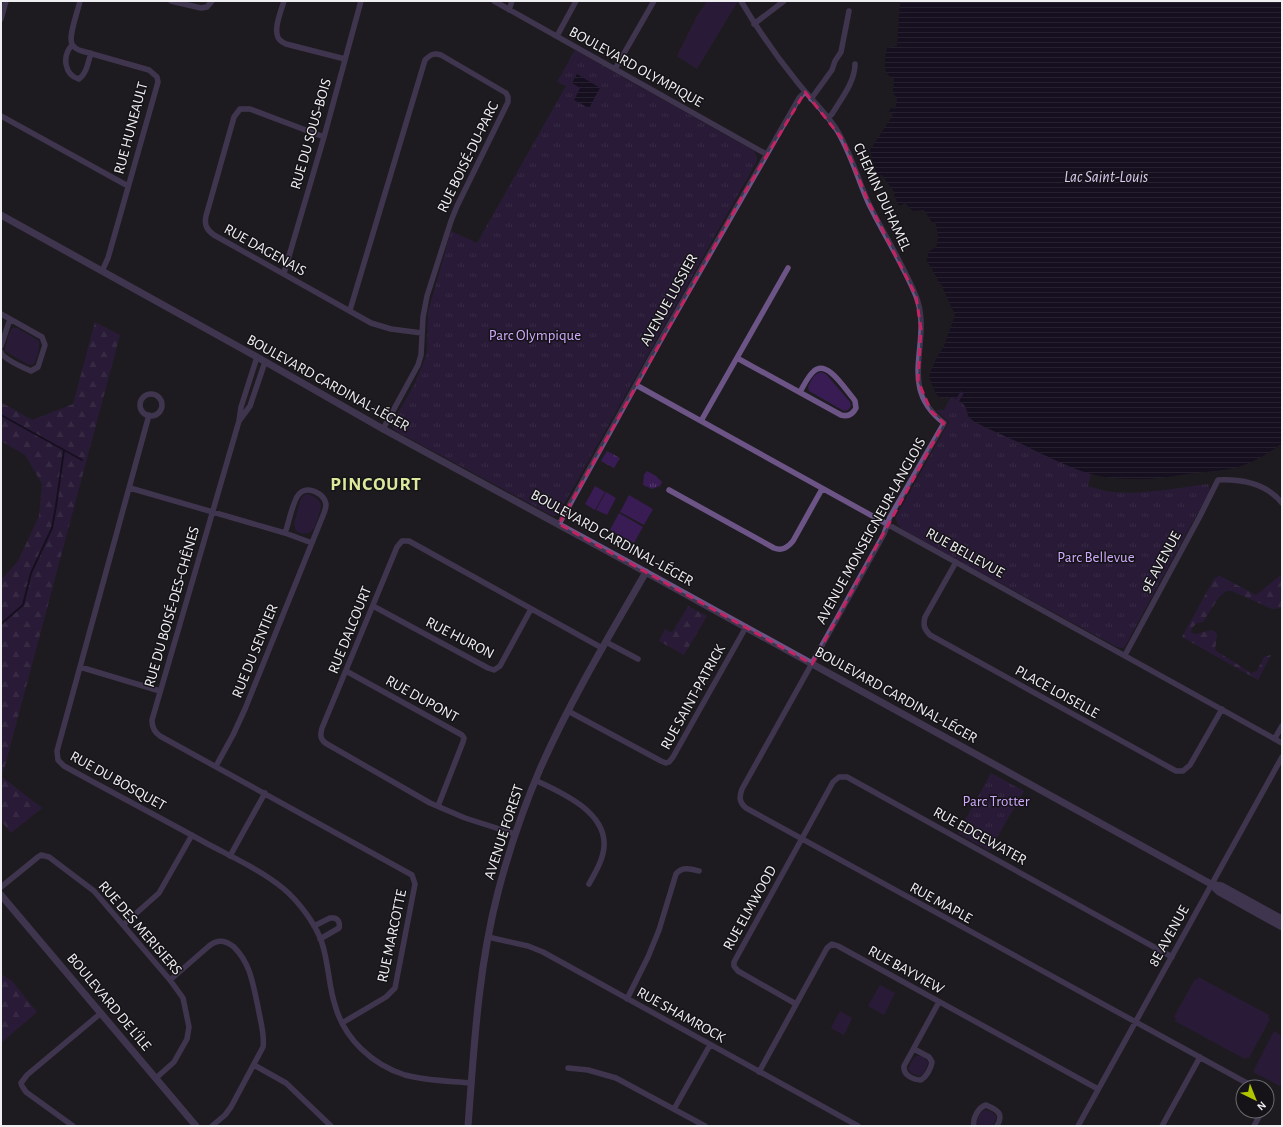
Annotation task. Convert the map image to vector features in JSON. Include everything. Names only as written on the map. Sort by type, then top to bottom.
[{"type":"street","points":[[1,19],[6,1]]},
{"type":"street","points":[[80,1],[71,35],[72,45],[67,51],[66,64],[71,75],[75,78],[79,79],[83,77],[90,53]]},
{"type":"street","points":[[171,1],[201,8],[208,7],[212,1]]},
{"type":"street","points":[[284,1],[276,32],[280,41],[344,60]]},
{"type":"street","name":"RUE DU SOUS-BOIS","points":[[284,274],[324,137],[361,1]]},
{"type":"street","name":"BOULEVARD OLYMPIQUE","points":[[494,1],[766,154]]},
{"type":"street","points":[[510,10],[512,1]]},
{"type":"street","points":[[557,36],[576,1]]},
{"type":"street","points":[[615,69],[654,1]]},
{"type":"street","name":"CHEMIN DUHAMEL","points":[[741,1],[771,49],[828,118],[846,146],[868,201],[916,296],[920,311],[921,329],[917,366],[918,381],[923,397],[931,411],[944,423]]},
{"type":"street","points":[[754,24],[784,1]]},
{"type":"street","points":[[811,99],[832,70],[835,61],[841,52],[849,12]]},
{"type":"street","name":"RUE HUNEAULT","points":[[72,45],[76,49],[149,70],[157,77],[158,82],[108,258],[102,271]]},
{"type":"street","name":"RUE BOISÉ-DU-PARC","points":[[350,310],[425,60],[429,56],[435,54],[442,55],[506,93],[508,102],[450,221],[427,296],[424,311],[421,355],[418,365],[383,429]]},
{"type":"street","points":[[828,118],[832,114],[852,79],[855,71],[855,64]]},
{"type":"street","name":"AVENUE LUSSIER","points":[[558,524],[766,154],[799,98],[805,92]]},
{"type":"street","name":"RUE DAGENAIS","points":[[324,137],[250,110],[240,109],[234,117],[206,216],[205,225],[214,235],[371,323],[391,329],[422,333]]},
{"type":"street","points":[[1,116],[128,186]]},
{"type":"street","name":"BOULEVARD CARDINAL-LÉGER","points":[[1,214],[383,429],[646,572],[1211,884],[1219,892],[1280,921]]},
{"type":"street","points":[[701,421],[788,268]]},
{"type":"street","points":[[1,314],[42,337],[45,345],[38,367],[31,371],[6,358],[1,352]]},
{"type":"street","points":[[1,346],[10,319]]},
{"type":"street","name":"RUE DU BOISÉ-DES-CHÊNES","points":[[216,766],[160,736],[152,728],[152,720],[239,421],[241,407],[257,357]]},
{"type":"street","points":[[737,358],[841,415],[845,416],[851,414],[856,408],[853,398],[826,368],[818,368],[815,370],[808,377],[800,392]]},
{"type":"street","name":"RUE DU BOISÉ-DES-CHÊNES","points":[[239,421],[250,406],[265,362]]},
{"type":"street","name":"RUE BELLEVUE","points":[[636,385],[1282,743]]},
{"type":"street","name":"RUE DU BOSQUET","points":[[149,415],[57,751],[57,757],[64,766],[230,856],[263,875],[283,889],[295,901],[314,926],[320,939],[327,962],[334,1005],[342,1023],[363,1051],[390,1069],[415,1078],[472,1083]]},
{"type":"street","name":"AVENUE MONSEIGNEUR-LANGLOIS","points":[[740,800],[742,789],[884,534],[890,517],[944,423]]},
{"type":"street","name":"9E AVENUE","points":[[1125,655],[1218,480],[1235,480],[1258,485],[1268,490],[1282,503]]},
{"type":"street","points":[[130,488],[285,533],[312,543]]},
{"type":"street","points":[[669,490],[779,550],[787,548],[793,541],[822,489]]},
{"type":"street","name":"RUE DU SENTIER","points":[[216,766],[245,709],[324,514],[326,503],[324,499],[320,495],[309,490],[300,493],[297,497],[285,533]]},
{"type":"street","name":"RUE DALCOURT","points":[[515,834],[465,818],[430,803],[333,748],[322,740],[322,728],[399,543],[409,541],[531,609],[604,645],[638,659]]},
{"type":"street","name":"PLACE LOISELLE","points":[[956,562],[923,622],[924,627],[930,635],[1176,771],[1183,771],[1190,765],[1222,709]]},
{"type":"street","name":"AVENUE FOREST","points":[[468,1126],[479,997],[488,937],[500,886],[515,834],[535,780],[568,711],[646,572]]},
{"type":"street","name":"RUE HURON","points":[[373,606],[494,670],[500,666],[531,609]]},
{"type":"street","name":"RUE SAINT-PATRICK","points":[[568,711],[661,761],[666,763],[669,762],[746,627]]},
{"type":"street","points":[[80,667],[160,691]]},
{"type":"street","name":"RUE DUPONT","points":[[346,671],[462,735],[464,742],[438,806]]},
{"type":"street","points":[[1275,738],[1282,726]]},
{"type":"street","name":"8E AVENUE","points":[[1078,1126],[1282,757]]},
{"type":"street","name":"RUE MARCOTTE","points":[[216,766],[408,872],[414,878],[415,884],[395,988],[386,997],[342,1023]]},
{"type":"street","name":"RUE EDGEWATER","points":[[802,839],[836,779],[839,776],[847,777],[1172,957]]},
{"type":"street","points":[[535,780],[578,803],[590,813],[600,827],[604,841],[603,854],[598,868],[589,884]]},
{"type":"street","points":[[230,856],[265,793]]},
{"type":"street","name":"RUE MAPLE","points":[[740,800],[746,808],[1240,1079]]},
{"type":"street","points":[[123,925],[159,893],[192,835]]},
{"type":"street","name":"RUE ELMWOOD","points":[[796,1004],[738,971],[734,966],[734,962],[802,839]]},
{"type":"street","name":"RUE DES MERISIERS","points":[[1,887],[41,855],[54,860],[94,891],[170,980],[182,998],[189,1032],[174,1062],[156,1078]]},
{"type":"street","points":[[627,999],[648,957],[659,930],[676,874],[682,869],[699,871]]},
{"type":"street","name":"BOULEVARD DE L'ÎLE","points":[[1,895],[196,1126]]},
{"type":"street","points":[[314,926],[330,918],[334,918],[338,921],[340,926],[339,928],[320,939]]},
{"type":"street","name":"RUE SHAMROCK","points":[[488,937],[528,946],[543,952],[858,1126]]},
{"type":"street","points":[[170,980],[215,942],[220,940],[225,941],[239,952],[250,970],[263,1037],[263,1047],[231,1107],[225,1115],[212,1126]]},
{"type":"street","name":"RUE BAYVIEW","points":[[758,1072],[827,948],[832,944],[1098,1090]]},
{"type":"street","points":[[914,1049],[929,1057],[932,1062],[931,1067],[921,1080],[914,1079],[907,1075],[904,1071],[904,1066],[940,1002]]},
{"type":"street","points":[[73,1126],[26,1092],[22,1086],[22,1083],[27,1075],[101,1013]]},
{"type":"street","points":[[674,1109],[710,1045]]},
{"type":"street","points":[[1162,1126],[1200,1057]]},
{"type":"street","points":[[254,1065],[286,1083],[332,1126]]},
{"type":"street","points":[[568,1068],[588,1070],[616,1078],[704,1126]]},
{"type":"street","points":[[974,1126],[973,1121],[981,1107],[986,1105],[996,1110],[1000,1115],[1001,1119],[997,1126]]},
{"type":"highlighted area","points":[[805,92],[843,140],[868,201],[916,296],[921,329],[918,381],[931,411],[944,423],[812,664],[559,524],[742,197]]},
{"type":"green space","points":[[707,1],[738,1],[697,69],[677,56],[697,16]]},
{"type":"green space","name":"Parc Olympique","points":[[575,50],[754,151],[757,161],[559,513],[553,516],[396,431],[393,428],[393,425],[394,420],[414,385],[425,359],[427,352],[428,312],[451,231],[477,243],[566,86],[557,82]]},
{"type":"green space","points":[[95,322],[120,335],[2,777],[42,808],[11,833],[1,821],[1,580],[18,561],[39,516],[42,484],[25,455],[1,441],[1,402],[32,420],[73,404]]},
{"type":"green space","points":[[13,328],[17,328],[39,341],[38,353],[34,364],[29,365],[5,351],[10,331]]},
{"type":"green space","points":[[821,372],[826,374],[850,402],[851,406],[848,410],[844,411],[809,391],[808,387],[813,378],[816,374]]},
{"type":"green space","name":"Parc Bellevue","points":[[961,391],[964,393],[961,402],[966,406],[968,417],[973,421],[1037,452],[1091,474],[1088,486],[1112,492],[1136,493],[1209,485],[1209,492],[1123,648],[1117,647],[907,532],[898,524],[896,517],[949,422],[936,410],[944,410],[951,397]]},
{"type":"green space","points":[[607,451],[620,458],[614,468],[601,461]]},
{"type":"green space","points":[[647,471],[656,476],[662,482],[660,486],[652,489],[643,485],[644,475]]},
{"type":"green space","points":[[595,486],[605,492],[595,510],[585,504]]},
{"type":"green space","points":[[606,492],[616,498],[607,515],[596,510]]},
{"type":"green space","points":[[307,494],[318,500],[321,506],[314,528],[307,533],[302,533],[296,531],[294,524],[301,499]]},
{"type":"green space","points":[[629,495],[653,509],[644,525],[620,512]]},
{"type":"green space","points":[[619,513],[643,527],[634,543],[610,530]]},
{"type":"green space","points":[[1282,574],[1282,608],[1272,609],[1232,591],[1226,591],[1219,597],[1203,622],[1197,623],[1192,628],[1191,632],[1195,634],[1213,630],[1217,634],[1215,650],[1251,673],[1257,671],[1264,657],[1271,655],[1258,680],[1182,637],[1215,577],[1217,578],[1218,575],[1256,595]]},
{"type":"green space","points":[[688,606],[707,616],[684,655],[659,641],[665,629],[672,633]]},
{"type":"green space","name":"Parc Trotter","points":[[991,773],[1024,791],[989,851],[958,833]]},
{"type":"green space","points":[[1,974],[12,981],[37,1012],[1,1043]]},
{"type":"green space","points":[[1198,977],[1269,1015],[1268,1018],[1270,1019],[1249,1058],[1247,1057],[1245,1059],[1175,1021],[1176,1018],[1174,1017],[1195,979],[1197,980]]},
{"type":"green space","points":[[880,985],[895,993],[884,1015],[868,1006]]},
{"type":"green space","points":[[840,1011],[852,1018],[844,1035],[831,1028]]},
{"type":"green space","points":[[1274,1031],[1282,1036],[1282,1087],[1275,1083],[1275,1079],[1267,1079],[1253,1072]]},
{"type":"green space","points":[[920,1056],[928,1063],[923,1074],[919,1076],[911,1073],[908,1069],[914,1058]]},
{"type":"green space","points":[[985,1110],[994,1113],[996,1119],[992,1126],[978,1126],[978,1118]]},
{"type":"water","name":"Lac Saint-Louis","points":[[900,1],[1282,1],[1282,443],[1265,455],[1253,461],[1229,469],[1150,479],[1123,479],[1107,477],[1091,474],[1064,464],[975,422],[969,416],[965,406],[959,401],[964,393],[961,391],[956,399],[951,397],[941,398],[936,394],[929,377],[936,359],[944,346],[955,315],[941,284],[939,284],[926,259],[928,258],[928,252],[936,247],[937,244],[938,238],[936,225],[935,222],[932,222],[924,210],[913,211],[905,203],[900,206],[898,204],[894,195],[895,193],[882,175],[878,176],[876,173],[870,150],[893,115],[889,111],[891,108],[895,109],[897,99],[893,93],[894,79],[887,73],[885,62],[887,48],[897,46]]},
{"type":"water","points":[[577,74],[600,88],[589,108],[574,100],[580,88],[572,83]]},
{"type":"waterway","points":[[1,415],[82,460]]},
{"type":"waterway","points":[[1,624],[23,605],[31,573],[52,528],[64,450]]},
{"type":"district","name":"PINCOURT","points":[[376,484]]}]
